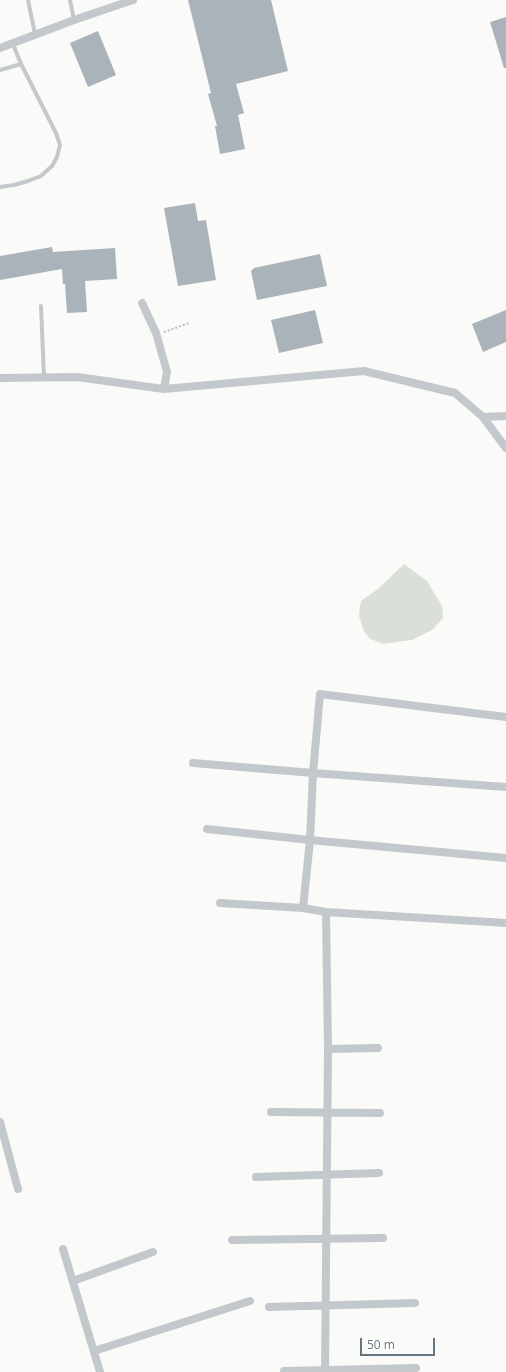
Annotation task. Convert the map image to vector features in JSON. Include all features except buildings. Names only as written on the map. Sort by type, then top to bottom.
[{"type":"street","points":[[0,48],[132,0]]},
{"type":"street","points":[[142,303],[157,334],[167,372],[164,389]]},
{"type":"street","points":[[0,378],[77,377],[164,389],[364,370],[455,393],[483,417],[506,448]]},
{"type":"street","points":[[483,417],[506,416]]},
{"type":"street","points":[[303,908],[310,840],[313,773],[320,694],[506,717]]},
{"type":"street","points":[[193,763],[506,787]]},
{"type":"street","points":[[207,829],[506,858]]},
{"type":"street","points":[[220,903],[303,908],[326,912],[506,923]]},
{"type":"street","points":[[325,1371],[328,1049],[326,912]]},
{"type":"street","points":[[328,1049],[378,1048]]},
{"type":"street","points":[[271,1112],[380,1113]]},
{"type":"street","points":[[0,1122],[18,1189]]},
{"type":"street","points":[[256,1176],[379,1173]]},
{"type":"street","points":[[232,1240],[383,1238]]},
{"type":"street","points":[[63,1249],[100,1372]]},
{"type":"street","points":[[73,1281],[152,1252]]},
{"type":"street","points":[[94,1351],[250,1301]]},
{"type":"street","points":[[269,1307],[415,1303]]},
{"type":"street","points":[[284,1371],[416,1368]]},
{"type":"lane","points":[[28,0],[35,35]]},
{"type":"lane","points":[[70,0],[74,20]]},
{"type":"lane","points":[[0,187],[14,186],[41,176],[52,166],[57,157],[60,144],[56,132],[13,44]]},
{"type":"lane","points":[[0,70],[22,64]]},
{"type":"lane","points":[[41,306],[44,378]]},
{"type":"path","points":[[157,334],[189,323]]},
{"type":"shaded area","points":[[404,564],[427,581],[442,606],[443,618],[432,630],[412,640],[382,644],[369,638],[364,631],[359,616],[360,605],[362,600],[378,589]]}]
